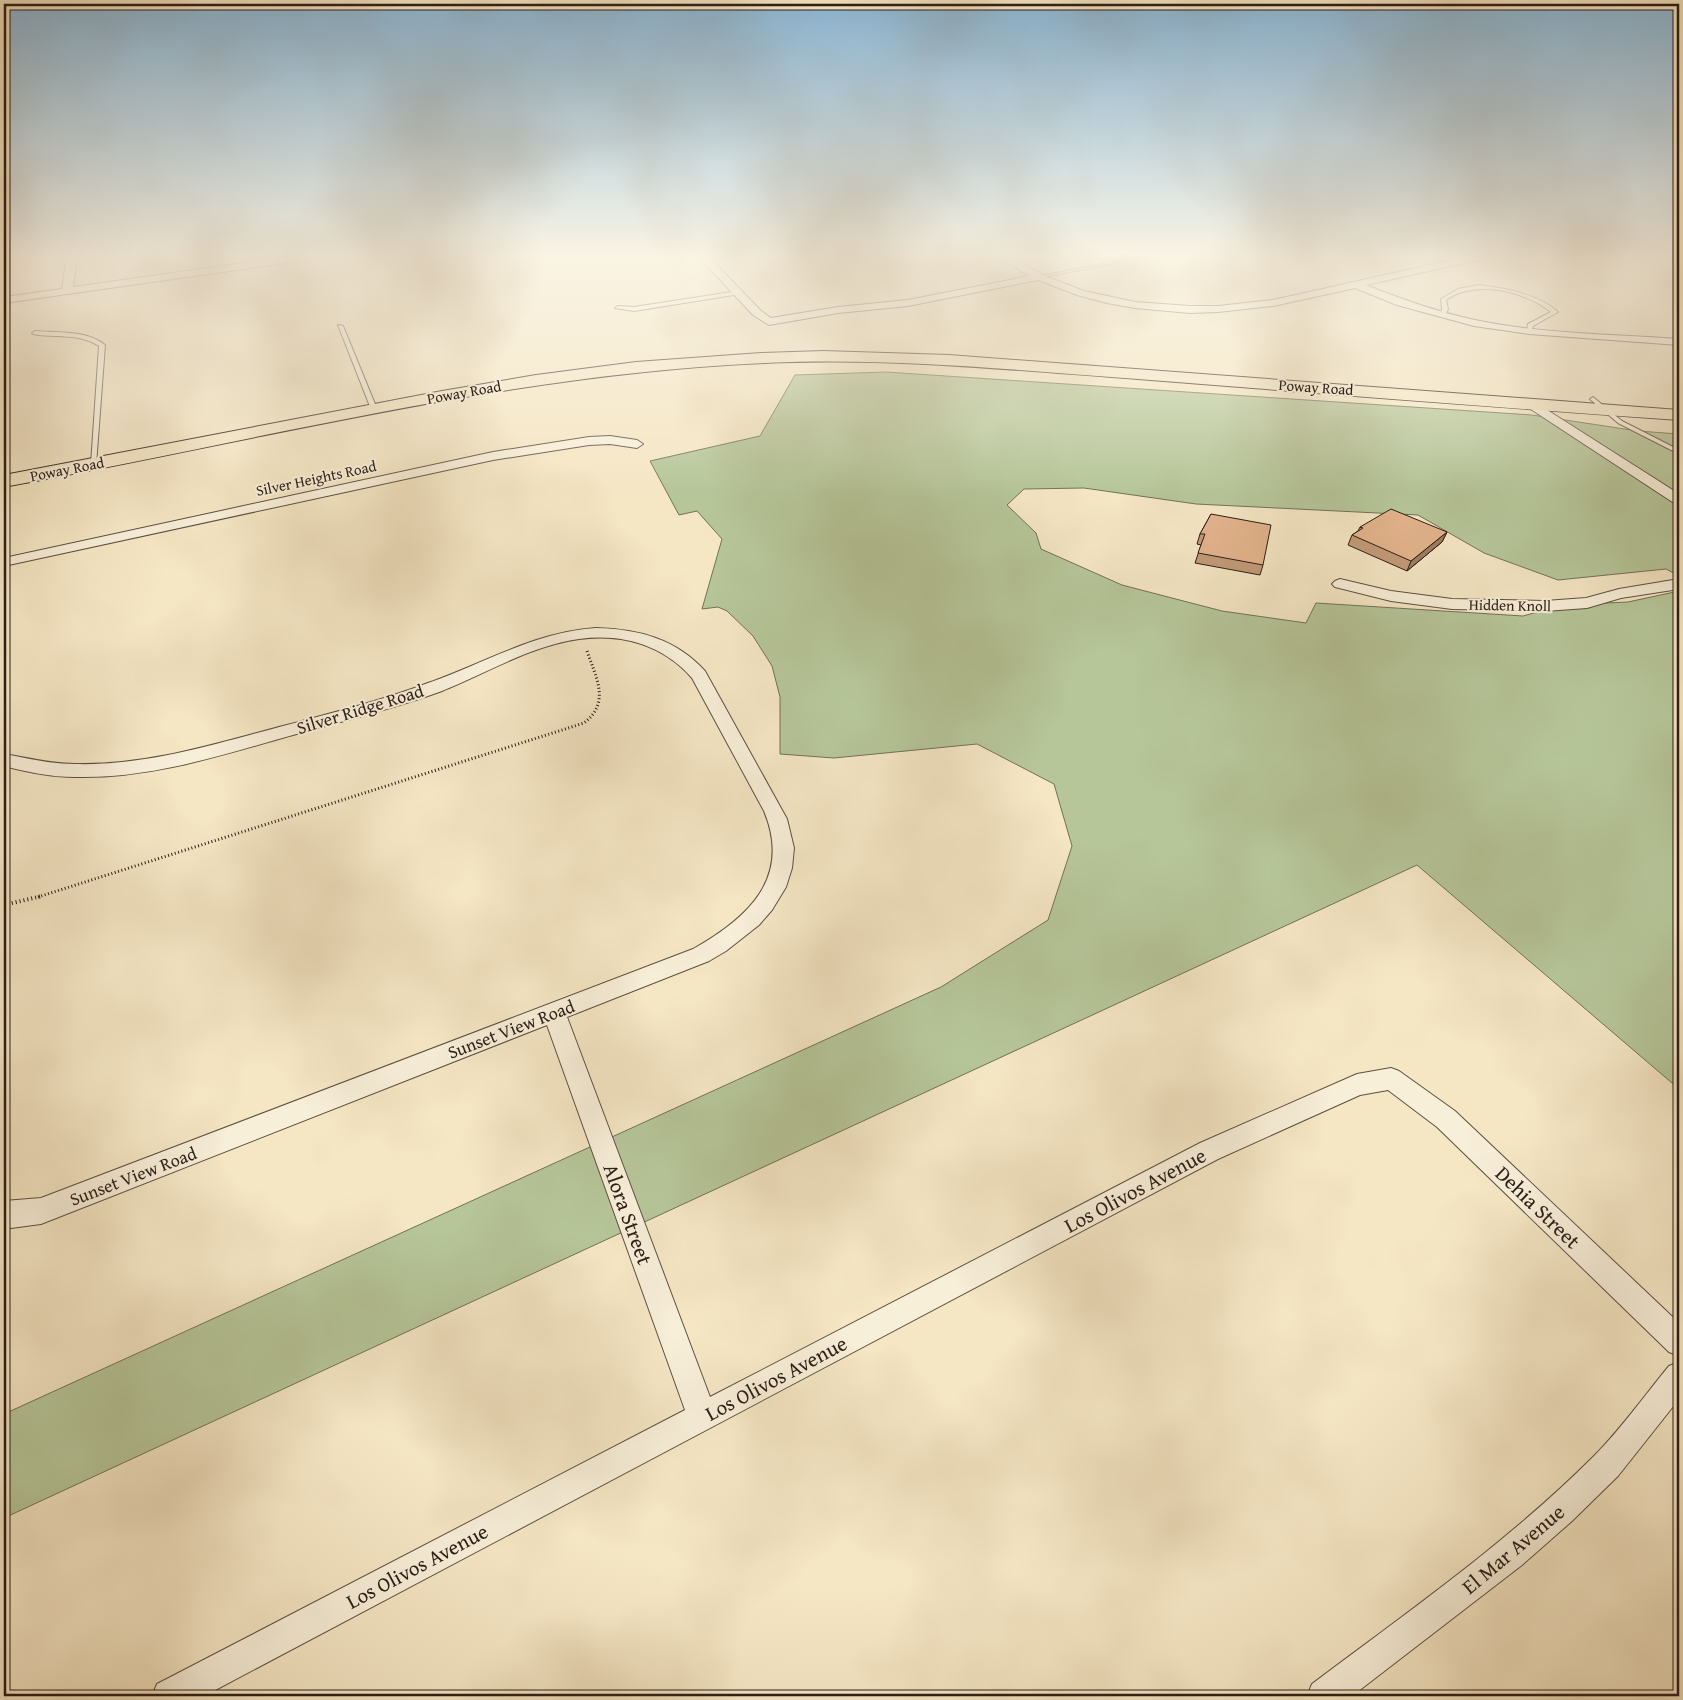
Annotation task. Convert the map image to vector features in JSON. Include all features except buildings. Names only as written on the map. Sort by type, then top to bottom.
[{"type":"main road","name":"Poway Road","points":[[4,481],[94,459],[518,375],[635,359],[774,350],[845,349],[976,354],[1598,404],[1679,415]]},
{"type":"main road","name":"Poway Road","points":[[373,405],[612,369],[699,362],[823,356],[949,360],[1530,403],[1679,405]]},
{"type":"main road","name":"Poway Road","points":[[4,471],[94,459]]},
{"type":"street","points":[[1574,334],[1679,342]]},
{"type":"street","points":[[1530,403],[1679,500]]},
{"type":"street","name":"Silver Heights Road","points":[[4,562],[493,456],[589,441],[610,440],[637,444]]},
{"type":"street","name":"Hidden Knoll","points":[[1340,584],[1390,596],[1452,604],[1544,606],[1587,603],[1619,594],[1679,584]]},
{"type":"street","name":"Silver Ridge Road","points":[[4,760],[49,769],[85,771],[123,769],[183,758],[389,703],[453,680],[528,646],[582,634],[620,634],[648,640],[682,656],[699,675]]},
{"type":"street","name":"Sunset View Road","points":[[4,1214],[11,1215],[41,1211],[719,946],[743,929],[763,908],[781,875],[784,845],[780,825],[699,675]]},
{"type":"street","name":"Alora Street","points":[[554,1012],[702,1416]]},
{"type":"street","name":"Los Olivos Avenue","points":[[169,1696],[1226,1142],[1357,1085],[1391,1079]]},
{"type":"street","name":"Dehia Street","points":[[1391,1079],[1446,1119],[1679,1342]]},
{"type":"street","name":"El Mar Avenue","points":[[1324,1696],[1511,1554],[1561,1510],[1607,1465],[1679,1376]]},
{"type":"lane","points":[[50,334],[97,340],[102,345],[94,459]]},
{"type":"lane","points":[[343,334],[373,405]]},
{"type":"lane","points":[[1598,404],[1620,422],[1679,452]]},
{"type":"path","points":[[4,905],[35,898],[584,723],[595,714],[601,701],[582,634]]},
{"type":"green space","points":[[886,372],[1532,415],[1638,431],[1679,434],[1679,576],[1666,569],[1558,580],[1484,553],[1418,515],[1196,504],[1084,488],[1024,489],[1007,505],[1036,533],[1041,549],[1122,585],[1222,611],[1306,623],[1316,603],[1523,616],[1563,605],[1628,602],[1679,591],[1679,1089],[1417,865],[4,1518],[4,1414],[941,987],[1048,920],[1072,846],[1054,784],[977,744],[834,758],[780,754],[780,697],[772,666],[753,636],[727,611],[718,607],[702,609],[722,539],[697,511],[679,515],[650,461],[760,436],[795,375]]}]
